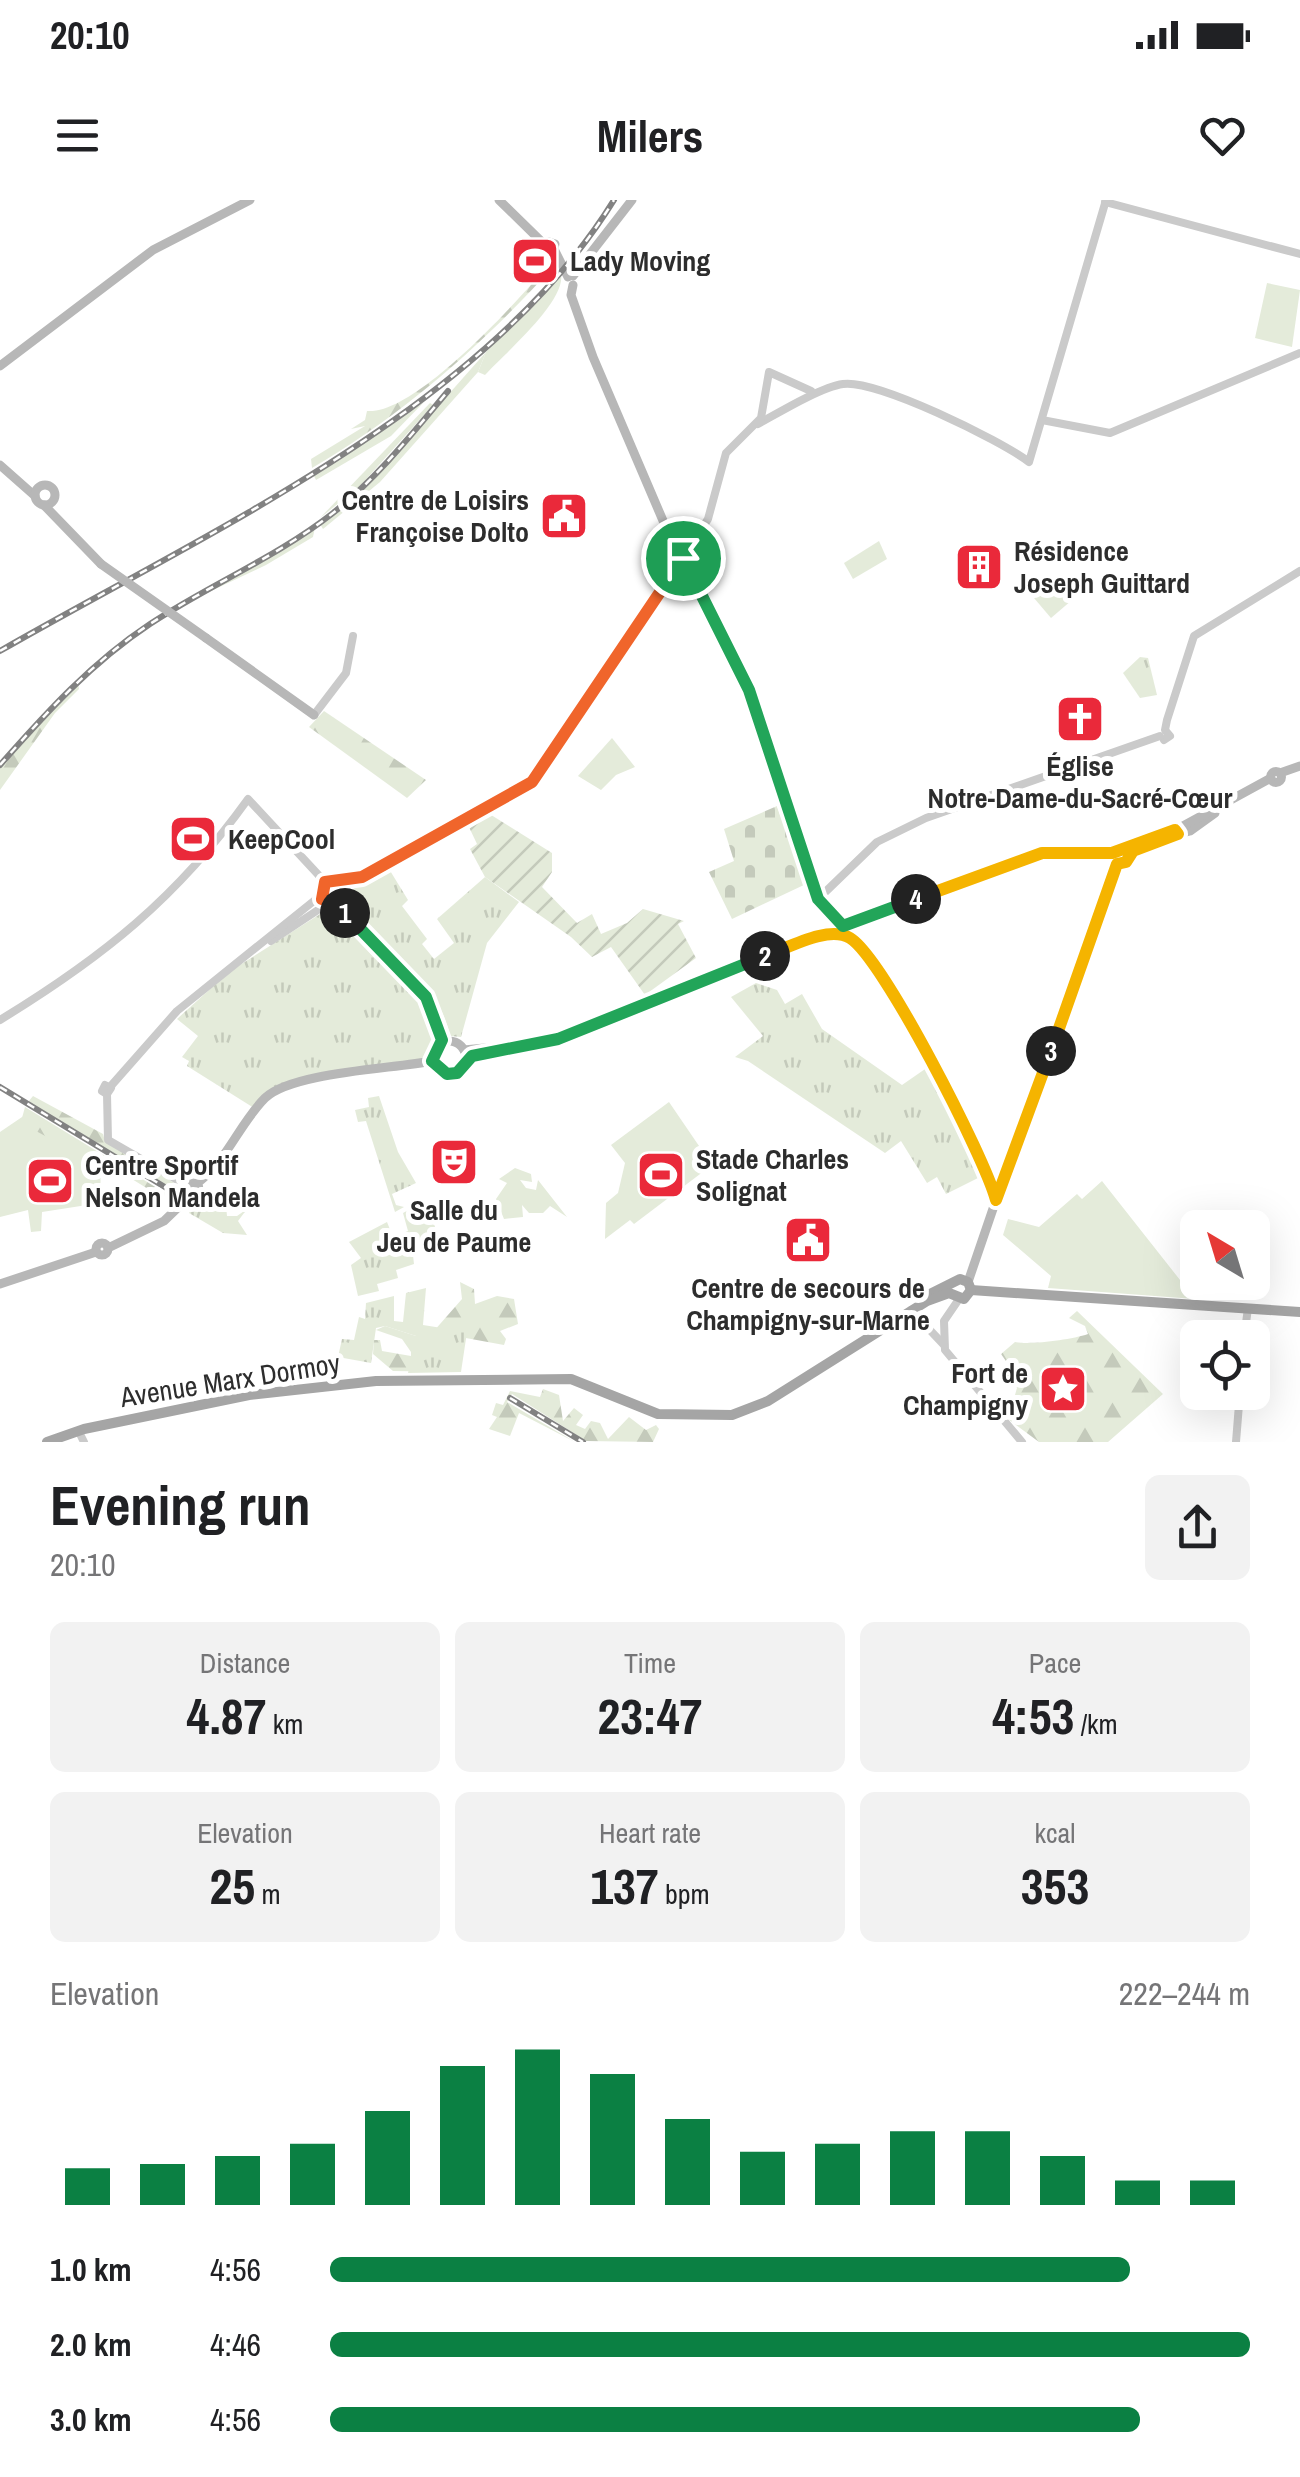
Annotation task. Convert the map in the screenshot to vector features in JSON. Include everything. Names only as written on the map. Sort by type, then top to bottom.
[{"type":"main road","points":[[0,364],[153,250],[250,200]]},
{"type":"main road","points":[[499,200],[551,250],[573,281],[641,470],[749,690],[818,899],[888,985],[970,1136],[996,1200],[961,1288],[1300,1312]]},
{"type":"main road","points":[[573,281],[632,200]]},
{"type":"main road","points":[[0,465],[26,488],[53,488],[49,506]]},
{"type":"main road","points":[[37,491],[101,564],[261,676]]},
{"type":"main road","points":[[222,650],[314,715]]},
{"type":"main road","points":[[237,660],[250,668]]},
{"type":"main road","points":[[432,1061],[434,1050],[444,1042],[476,1052],[544,1039],[1042,853],[1126,850],[1177,832],[1300,768]]},
{"type":"main road","points":[[1112,853],[1117,864],[1126,862],[1126,850]]},
{"type":"main road","points":[[432,1061],[447,1074],[457,1073],[476,1055],[570,1035],[680,989]]},
{"type":"main road","points":[[464,1050],[465,1064]]},
{"type":"main road","points":[[0,1283],[96,1250],[103,1255],[108,1246],[144,1233],[180,1208],[192,1189],[281,1088],[432,1061]]},
{"type":"main road","name":"Avenue Marx Dormoy","points":[[112,1424],[264,1393],[376,1381],[481,1378],[572,1379],[658,1414],[732,1414],[768,1400],[911,1310],[961,1288]]},
{"type":"main road","name":"Avenue Marx Dormoy","points":[[112,1424],[263,1388],[391,1376],[578,1376],[654,1410],[731,1412],[755,1404],[935,1290],[961,1288]]},
{"type":"main road","points":[[62,1442],[112,1424]]},
{"type":"main road","points":[[47,1442],[85,1436]]},
{"type":"street","points":[[0,1020],[135,928],[216,844],[248,799],[325,882],[344,887],[538,778],[708,519],[726,453],[760,422],[816,392],[848,383],[891,396],[1001,444],[1029,462],[1105,201],[1300,254]]},
{"type":"street","points":[[1042,420],[1110,433],[1300,354]]},
{"type":"street","points":[[760,422],[770,372],[816,392]]},
{"type":"street","points":[[818,899],[877,842],[926,818],[1162,734],[1194,636],[1300,571]]},
{"type":"street","points":[[314,715],[346,673],[353,636]]},
{"type":"street","points":[[996,1200],[1117,864]]},
{"type":"street","points":[[324,900],[325,882]]},
{"type":"street","points":[[340,903],[344,887]]},
{"type":"street","points":[[192,1189],[108,1140],[109,1091],[177,1011],[249,952],[324,900],[340,903],[364,933],[431,998],[444,1042]]},
{"type":"street","points":[[944,1347],[944,1321],[961,1288]]},
{"type":"street","points":[[1246,1320],[1248,1308]]},
{"type":"street","points":[[911,1310],[1022,1442]]},
{"type":"street","points":[[1236,1442],[1239,1410]]},
{"type":"green space","points":[[549,264],[555,265],[441,376],[379,424],[312,468],[311,459],[365,426],[351,429],[365,420],[367,411],[387,407],[438,376]]},
{"type":"green space","points":[[561,274],[560,286],[544,313],[485,375],[478,372],[486,352]]},
{"type":"green space","points":[[1267,283],[1300,290],[1292,347],[1255,338]]},
{"type":"green space","points":[[486,352],[478,372],[380,482],[323,529],[320,524],[378,474]]},
{"type":"green space","points":[[424,402],[391,436],[316,480],[313,474]]},
{"type":"green space","points":[[430,403],[433,405],[360,486],[320,518]]},
{"type":"green space","points":[[315,527],[313,537],[266,565],[175,608]]},
{"type":"green space","points":[[879,541],[887,559],[853,579],[844,563]]},
{"type":"green space","points":[[1063,574],[1079,594],[1051,618],[1034,598]]},
{"type":"green space","points":[[1140,657],[1148,658],[1157,695],[1140,698],[1123,673]]},
{"type":"green space","points":[[78,683],[79,689],[55,713],[0,790],[0,767]]},
{"type":"green space","points":[[324,711],[426,780],[407,798],[309,727]]},
{"type":"green space","points":[[612,738],[635,767],[616,775],[601,790],[578,776]]},
{"type":"green space","points":[[777,806],[806,884],[732,919],[709,872],[734,861],[724,829]]},
{"type":"green space","points":[[488,813],[552,853],[552,872],[542,887],[577,923],[592,914],[601,934],[627,923],[643,909],[684,921],[678,924],[696,958],[645,995],[611,947],[592,957],[571,937],[485,877],[470,849],[477,844],[468,825]]},
{"type":"green space","points":[[389,869],[408,900],[402,906],[427,939],[422,944],[434,959],[454,943],[437,919],[485,877],[519,902],[487,943],[461,1037],[450,1036],[433,996],[350,905],[353,889]]},
{"type":"green space","points":[[328,909],[338,913],[370,953],[419,996],[434,1019],[438,1042],[424,1059],[277,1086],[254,1108],[187,1066],[189,1061],[182,1057],[198,1036],[177,1019],[229,972]]},
{"type":"green space","points":[[756,983],[777,990],[785,1004],[802,994],[822,1029],[902,1085],[928,1067],[982,1176],[946,1194],[937,1177],[927,1183],[901,1141],[885,1153],[748,1061],[735,1057],[763,1036],[731,997]]},
{"type":"green space","points":[[33,1096],[103,1134],[105,1141],[181,1187],[174,1202],[101,1160],[86,1158],[36,1131],[22,1118],[25,1107],[170,1196],[174,1191],[28,1102]]},
{"type":"green space","points":[[379,1096],[398,1152],[416,1183],[392,1194],[396,1205],[404,1207],[395,1212],[366,1121],[358,1122],[355,1110],[369,1107],[368,1098]]},
{"type":"green space","name":"Stade Charles Solignat","points":[[669,1102],[712,1165],[634,1224],[630,1220],[605,1239],[606,1203],[618,1193],[625,1163],[611,1145]]},
{"type":"green space","name":"Centre Sportif Nelson Mandela","points":[[25,1115],[101,1160],[100,1203],[42,1212],[41,1231],[31,1232],[28,1210],[0,1217],[0,1132]]},
{"type":"green space","points":[[515,1168],[531,1174],[532,1182],[520,1180],[526,1188],[536,1190],[538,1180],[567,1217],[550,1206],[543,1213],[529,1213],[522,1205],[523,1217],[504,1219],[496,1199],[507,1183],[499,1179]]},
{"type":"green space","points":[[1102,1181],[1180,1280],[1180,1298],[1048,1288],[1051,1276],[1003,1235],[1008,1219],[1039,1227],[1077,1194],[1082,1199]]},
{"type":"green space","points":[[425,1201],[439,1237],[412,1247],[414,1264],[396,1270],[398,1278],[377,1284],[379,1291],[358,1296],[351,1265],[361,1258],[349,1242],[387,1222],[393,1237],[408,1231],[403,1213]]},
{"type":"green space","points":[[226,1205],[227,1216],[237,1216],[247,1209],[238,1221],[247,1235],[223,1233],[189,1213],[193,1207]]},
{"type":"green space","points":[[460,1282],[474,1289],[475,1304],[497,1296],[514,1299],[518,1324],[500,1331],[506,1339],[504,1345],[433,1332],[462,1299]]},
{"type":"green space","points":[[426,1288],[423,1325],[467,1332],[461,1372],[408,1373],[416,1336],[385,1326],[376,1328],[371,1363],[338,1357],[342,1339],[354,1340],[359,1317],[365,1319],[366,1303],[394,1296],[394,1321],[403,1322],[406,1293]]},
{"type":"green space","points":[[1077,1311],[1163,1394],[1108,1442],[1039,1442],[1008,1419],[1017,1388],[1011,1376],[1000,1377],[998,1370],[1008,1364],[1001,1354],[1015,1342],[1088,1334],[1085,1326],[1069,1318]]},
{"type":"green space","points":[[385,1326],[416,1336],[461,1372],[393,1371],[373,1354],[374,1340],[380,1340],[382,1351],[411,1356],[411,1352],[402,1339],[376,1330]]},
{"type":"green space","points":[[543,1389],[559,1395],[563,1421],[574,1408],[583,1415],[576,1425],[585,1429],[591,1421],[600,1423],[608,1439],[629,1417],[646,1430],[656,1425],[659,1429],[653,1442],[586,1441],[512,1394],[507,1402],[575,1442],[519,1413],[510,1436],[489,1429],[497,1417],[492,1415],[496,1403],[503,1405],[510,1391],[540,1397]]},
{"type":"railway","points":[[0,651],[251,511],[418,403],[493,341],[560,274],[614,200]]},
{"type":"railway","points":[[0,765],[70,690],[129,639],[333,513],[379,470],[448,391]]},
{"type":"railway","points":[[0,1087],[173,1192]]},
{"type":"railway","points":[[510,1398],[583,1442]]},
{"type":"place","name":"Lady Moving","points":[[535,261]]},
{"type":"place","name":"Centre de Loisirs Françoise Dolto","points":[[564,516]]},
{"type":"place","name":"Résidence Joseph Guittard","points":[[979,567]]},
{"type":"place","name":"Église Notre-Dame-du-Sacré-Cœur","points":[[1080,719]]},
{"type":"place","name":"KeepCool","points":[[193,839]]},
{"type":"place","name":"Salle du Jeu de Paume","points":[[454,1162]]},
{"type":"place","name":"Stade Charles Solignat","points":[[661,1175]]},
{"type":"place","name":"Centre Sportif Nelson Mandela","points":[[50,1181]]},
{"type":"place","name":"Centre de secours de Champigny-sur-Marne","points":[[808,1240]]},
{"type":"place","name":"Fort de Champigny","points":[[1063,1389]]},
{"type":"route","points":[[683,558],[749,690],[798,850],[818,899],[842,925],[944,888],[950,890],[956,884],[1042,853],[1112,853],[1114,849],[1128,848],[1175,830],[1178,834],[1133,851],[1126,862],[1117,864],[996,1200],[950,1096],[888,985],[846,935],[822,935],[558,1039],[472,1056],[457,1073],[447,1074],[432,1061],[442,1040],[426,997],[364,938],[338,904],[327,904],[322,899],[320,888],[328,880],[342,883],[362,877],[512,795],[540,775],[602,674],[683,558]]}]
